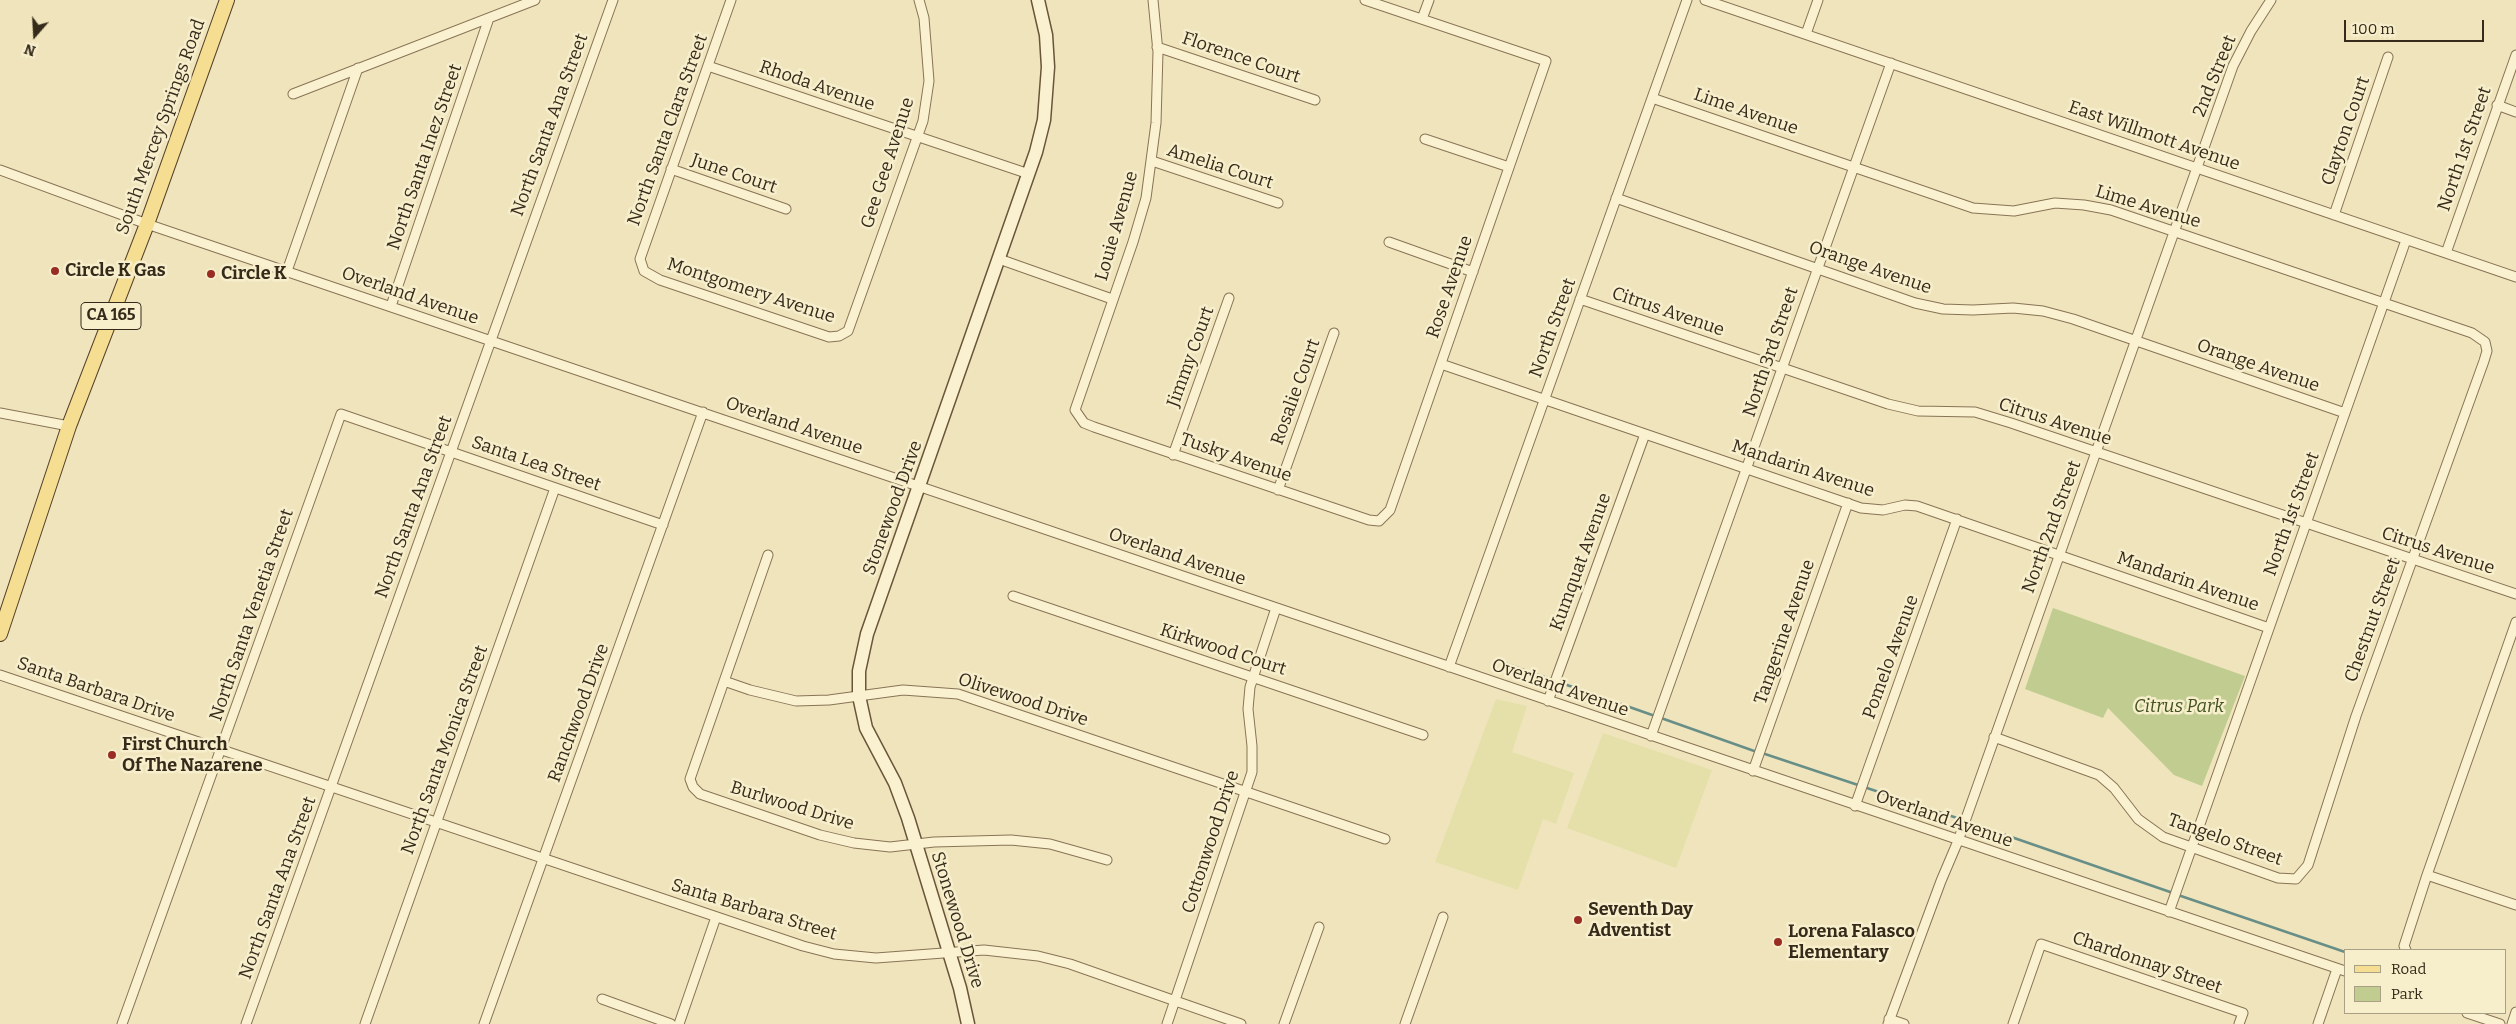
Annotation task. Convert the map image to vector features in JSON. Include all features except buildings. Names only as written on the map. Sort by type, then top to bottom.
[{"type":"main road","name":"South Mercey Springs Road","points":[[0,634],[69,426],[147,224],[227,0]]},
{"type":"street","points":[[293,94],[535,0]]},
{"type":"street","name":"North Santa Ana Street","points":[[246,1024],[613,0]]},
{"type":"street","name":"North Santa Clara Street","points":[[644,271],[640,259],[642,250],[731,0]]},
{"type":"street","name":"Gee Gee Avenue","points":[[848,331],[918,137],[926,104],[929,81],[924,18],[919,0]]},
{"type":"street","name":"Stonewood Drive","points":[[968,1024],[916,845],[895,782],[866,728],[859,696],[859,671],[863,646],[1029,174],[1044,120],[1048,85],[1046,35],[1038,0]]},
{"type":"street","name":"Louie Avenue","points":[[1084,423],[1075,410],[1133,242],[1146,198],[1156,122],[1157,47],[1153,0]]},
{"type":"street","points":[[1365,0],[1422,19],[1428,0]]},
{"type":"street","name":"North Street","points":[[1449,667],[1687,0]]},
{"type":"street","name":"East Willmott Avenue","points":[[1705,0],[2516,277]]},
{"type":"street","points":[[1806,34],[1818,0]]},
{"type":"street","name":"2nd Street","points":[[2197,168],[2233,66],[2250,31],[2271,0]]},
{"type":"street","name":"North Santa Inez Street","points":[[391,306],[489,18]]},
{"type":"street","name":"Rose Avenue","points":[[1378,521],[1390,510],[1546,60],[1422,19]]},
{"type":"street","name":"Florence Court","points":[[1157,47],[1315,100]]},
{"type":"street","name":"North 1st Street","points":[[2446,253],[2516,56]]},
{"type":"street","name":"Clayton Court","points":[[2334,215],[2388,57]]},
{"type":"street","name":"North 3rd Street","points":[[1651,736],[1891,63]]},
{"type":"street","name":"Rhoda Avenue","points":[[708,66],[1029,174]]},
{"type":"street","points":[[287,271],[358,68]]},
{"type":"street","name":"Lime Avenue","points":[[1652,98],[1973,208],[2014,211],[2055,203],[2084,204],[2111,210],[2472,333],[2485,342]]},
{"type":"street","points":[[2497,106],[2516,112]]},
{"type":"street","points":[[1425,139],[1509,168]]},
{"type":"street","name":"Amelia Court","points":[[1152,161],[1278,203]]},
{"type":"street","name":"North 2nd Street","points":[[1889,1022],[1941,881],[1958,841],[2197,168]]},
{"type":"street","name":"June Court","points":[[671,169],[786,209]]},
{"type":"street","name":"Overland Avenue","points":[[0,170],[147,224],[2341,970]]},
{"type":"street","name":"Orange Avenue","points":[[1616,198],[1915,303],[1950,309],[2013,308],[2043,311],[2073,319],[2345,413]]},
{"type":"street","name":"North 1st Street","points":[[2169,912],[2406,240]]},
{"type":"street","points":[[1389,242],[1473,272]]},
{"type":"street","points":[[999,259],[1112,299]]},
{"type":"street","name":"Montgomery Avenue","points":[[644,271],[660,280],[819,334],[838,336],[848,331]]},
{"type":"street","name":"Jimmy Court","points":[[1173,454],[1229,298]]},
{"type":"street","name":"Citrus Avenue","points":[[1580,300],[1908,409],[1975,412],[2516,594]]},
{"type":"street","name":"Rosalie Court","points":[[1278,490],[1334,334]]},
{"type":"street","name":"Chestnut Street","points":[[2296,879],[2308,865],[2356,716],[2484,360],[2487,351],[2485,342]]},
{"type":"street","name":"Mandarin Avenue","points":[[1441,364],[1861,508],[1883,510],[1905,504],[1917,506],[2269,628]]},
{"type":"street","name":"Ranchwood Drive","points":[[484,1024],[703,412]]},
{"type":"street","points":[[0,413],[69,426]]},
{"type":"street","name":"Santa Lea Street","points":[[341,414],[663,525]]},
{"type":"street","name":"North Santa Venetia Street","points":[[122,1024],[341,414]]},
{"type":"street","name":"Tusky Avenue","points":[[1084,423],[1278,490],[1369,520],[1378,521]]},
{"type":"street","name":"Kumquat Avenue","points":[[1548,701],[1645,434]]},
{"type":"street","name":"North Santa Monica Street","points":[[365,1024],[555,488]]},
{"type":"street","name":"Tangerine Avenue","points":[[1753,771],[1848,503]]},
{"type":"street","name":"Pomelo Avenue","points":[[1856,806],[1957,519]]},
{"type":"street","points":[[724,681],[768,556]]},
{"type":"street","name":"Kirkwood Court","points":[[1014,596],[1423,735]]},
{"type":"street","name":"Cottonwood Drive","points":[[1167,1024],[1247,792],[1253,759],[1248,709],[1253,677],[1276,608]]},
{"type":"street","points":[[2406,949],[2404,946],[2427,875],[2516,622]]},
{"type":"street","name":"Santa Barbara Drive","points":[[0,675],[222,748],[437,822]]},
{"type":"street","name":"Olivewood Drive","points":[[724,681],[750,690],[796,701],[903,690],[958,694],[1385,839]]},
{"type":"street","name":"Burlwood Drive","points":[[724,681],[690,779],[693,787],[700,794],[831,838],[878,846],[1011,840],[1050,844],[1107,860]]},
{"type":"street","name":"Tangelo Street","points":[[1994,737],[2094,773],[2114,788],[2131,811],[2146,825],[2163,837],[2278,878],[2296,879]]},
{"type":"street","name":"Santa Barbara Street","points":[[437,822],[544,857],[772,937],[834,954],[876,958],[984,950],[1038,956],[1070,964],[1241,1024]]},
{"type":"street","points":[[2427,875],[2516,904]]},
{"type":"street","points":[[1405,1024],[1443,917]]},
{"type":"street","points":[[679,1024],[716,918]]},
{"type":"street","points":[[1284,1024],[1319,927]]},
{"type":"street","name":"Chardonnay Street","points":[[2013,1024],[2042,944],[2243,1012],[2239,1024]]},
{"type":"street","points":[[2318,1024],[2341,970]]},
{"type":"street","points":[[602,999],[671,1024]]},
{"type":"street","points":[[2512,1024],[2516,1012]]},
{"type":"street","points":[[2470,1014],[2500,1024]]},
{"type":"street","points":[[1889,1022],[1904,1024]]},
{"type":"shaded area","points":[[1496,699],[1527,706],[1512,752],[1574,773],[1556,824],[1543,819],[1518,890],[1435,862]]},
{"type":"shaded area","points":[[1603,733],[1712,770],[1676,868],[1567,828]]},
{"type":"green space","name":"Citrus Park","points":[[2053,608],[2245,676],[2202,786],[2174,775],[2108,708],[2103,718],[2025,689]]},
{"type":"waterway","points":[[1496,660],[1655,716]]},
{"type":"waterway","points":[[1661,718],[1757,752]]},
{"type":"waterway","points":[[1762,753],[1963,820]]},
{"type":"waterway","points":[[1968,822],[2173,893]]},
{"type":"waterway","points":[[2178,895],[2344,952]]},
{"type":"place","name":"Circle K Gas","points":[[55,271]]},
{"type":"place","name":"Circle K","points":[[211,274]]},
{"type":"place","name":"First Church Of The Nazarene","points":[[112,755]]},
{"type":"place","name":"Seventh Day Adventist","points":[[1578,920]]},
{"type":"place","name":"Lorena Falasco Elementary","points":[[1778,942]]}]
